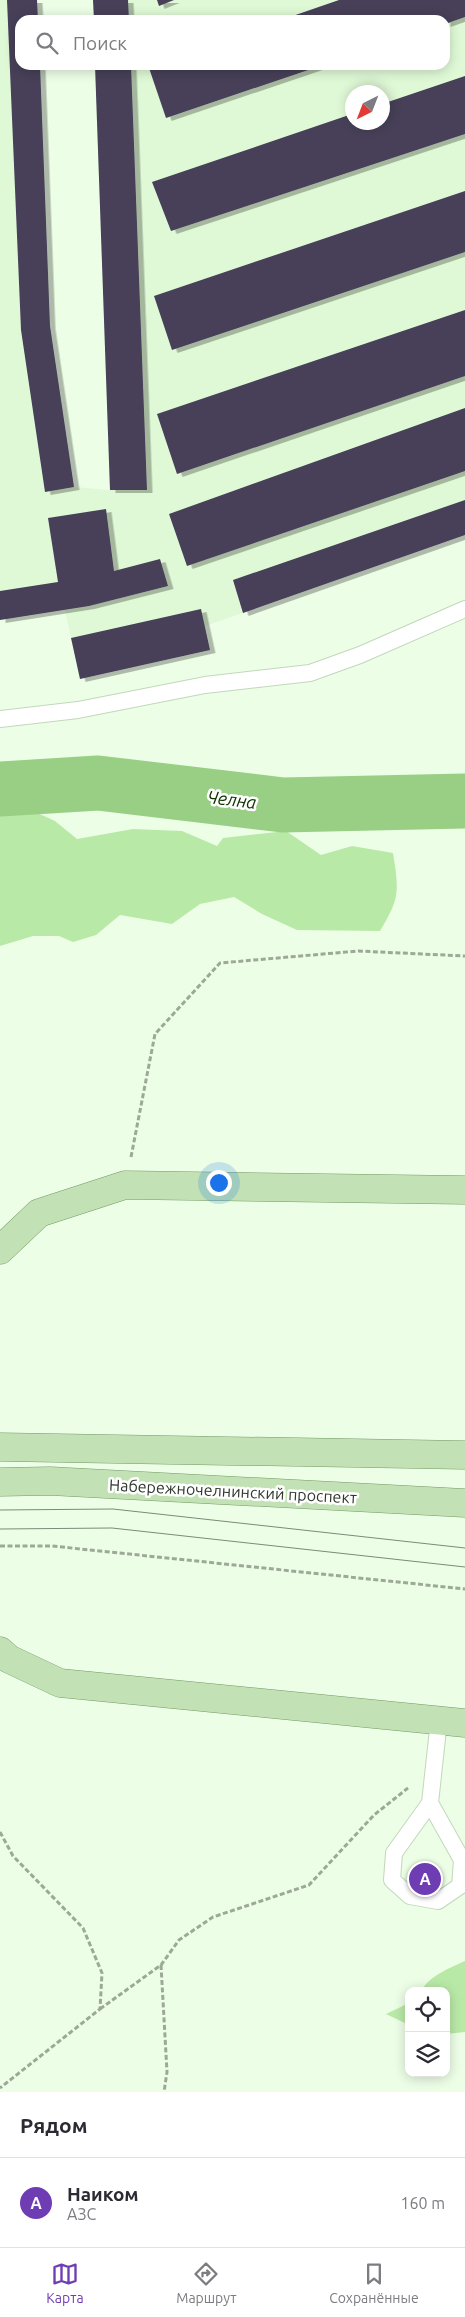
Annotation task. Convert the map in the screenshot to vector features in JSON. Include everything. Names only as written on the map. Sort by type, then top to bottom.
[{"type":"main road","points":[[0,1250],[39,1213],[125,1185],[465,1190]]},
{"type":"main road","points":[[0,1447],[465,1456]]},
{"type":"main road","name":"Набережночелнинский проспект","points":[[0,1482],[50,1481],[465,1503]]},
{"type":"main road","points":[[0,1651],[9,1659],[60,1683],[452,1722]]},
{"type":"lane","points":[[0,719],[78,710],[205,685],[310,673],[360,656],[465,609]]},
{"type":"lane","points":[[430,1802],[462,1860],[460,1886],[438,1901],[410,1896],[392,1880],[394,1853],[430,1802],[435,1766],[452,1722]]},
{"type":"path","points":[[125,1185],[155,1034],[220,964],[358,951],[465,956]]},
{"type":"path","points":[[0,1546],[52,1546],[465,1589]]},
{"type":"path","points":[[0,2088],[100,2009],[161,1965],[179,1940],[213,1917],[309,1885],[374,1815],[435,1766]]},
{"type":"path","points":[[0,1832],[13,1856],[83,1928],[102,1973],[100,2009]]},
{"type":"path","points":[[161,1965],[167,2072],[164,2092]]},
{"type":"shaded area","points":[[0,0],[37,0],[24,15],[15,15],[15,70],[40,70],[50,326],[74,487],[110,490],[95,70],[450,70],[450,15],[94,15],[93,0],[465,0],[465,535],[205,626],[210,650],[80,679],[65,610],[0,620]]},
{"type":"green space","points":[[31,810],[55,821],[77,839],[133,829],[182,831],[217,846],[223,838],[286,831],[321,855],[352,846],[393,853],[397,886],[396,894],[391,910],[380,931],[297,930],[262,914],[234,897],[200,904],[172,924],[120,915],[96,935],[73,942],[59,936],[33,936],[0,946],[0,814]]},
{"type":"green space","points":[[465,1961],[465,2032],[450,2034],[450,1987],[424,1987],[434,1977]]},
{"type":"green space","points":[[405,2005],[405,2023],[386,2014]]},
{"type":"building","points":[[7,0],[37,0],[38,15],[15,15],[15,70],[40,70],[50,326],[74,487],[45,492],[21,330]]},
{"type":"building","points":[[93,0],[128,0],[129,15],[94,15]]},
{"type":"building","points":[[157,0],[174,0],[159,6]]},
{"type":"building","points":[[339,0],[465,0],[465,17],[450,22],[450,15],[296,15]]},
{"type":"building","points":[[95,70],[131,70],[147,490],[110,490]]},
{"type":"building","points":[[150,70],[308,70],[166,118]]},
{"type":"building","points":[[465,76],[465,134],[171,231],[152,182],[345,116],[345,130],[390,130],[390,101]]},
{"type":"building","points":[[465,191],[465,252],[172,350],[154,296]]},
{"type":"building","points":[[465,310],[465,376],[177,474],[157,414]]},
{"type":"building","points":[[465,408],[465,471],[187,566],[169,514]]},
{"type":"building","points":[[465,500],[465,535],[243,613],[233,580]]},
{"type":"building","points":[[106,509],[114,571],[160,559],[168,586],[89,606],[0,620],[0,591],[58,582],[48,518]]},
{"type":"building","points":[[201,609],[210,650],[80,679],[71,638]]},
{"type":"waterway","name":"Челна","points":[[0,789],[98,783],[283,805],[465,801]]},
{"type":"tram line","points":[[0,1510],[113,1509],[465,1548]]},
{"type":"tram line","points":[[0,1529],[112,1528],[465,1567]]},
{"type":"place","name":"Наиком","points":[[425,1879]]}]
